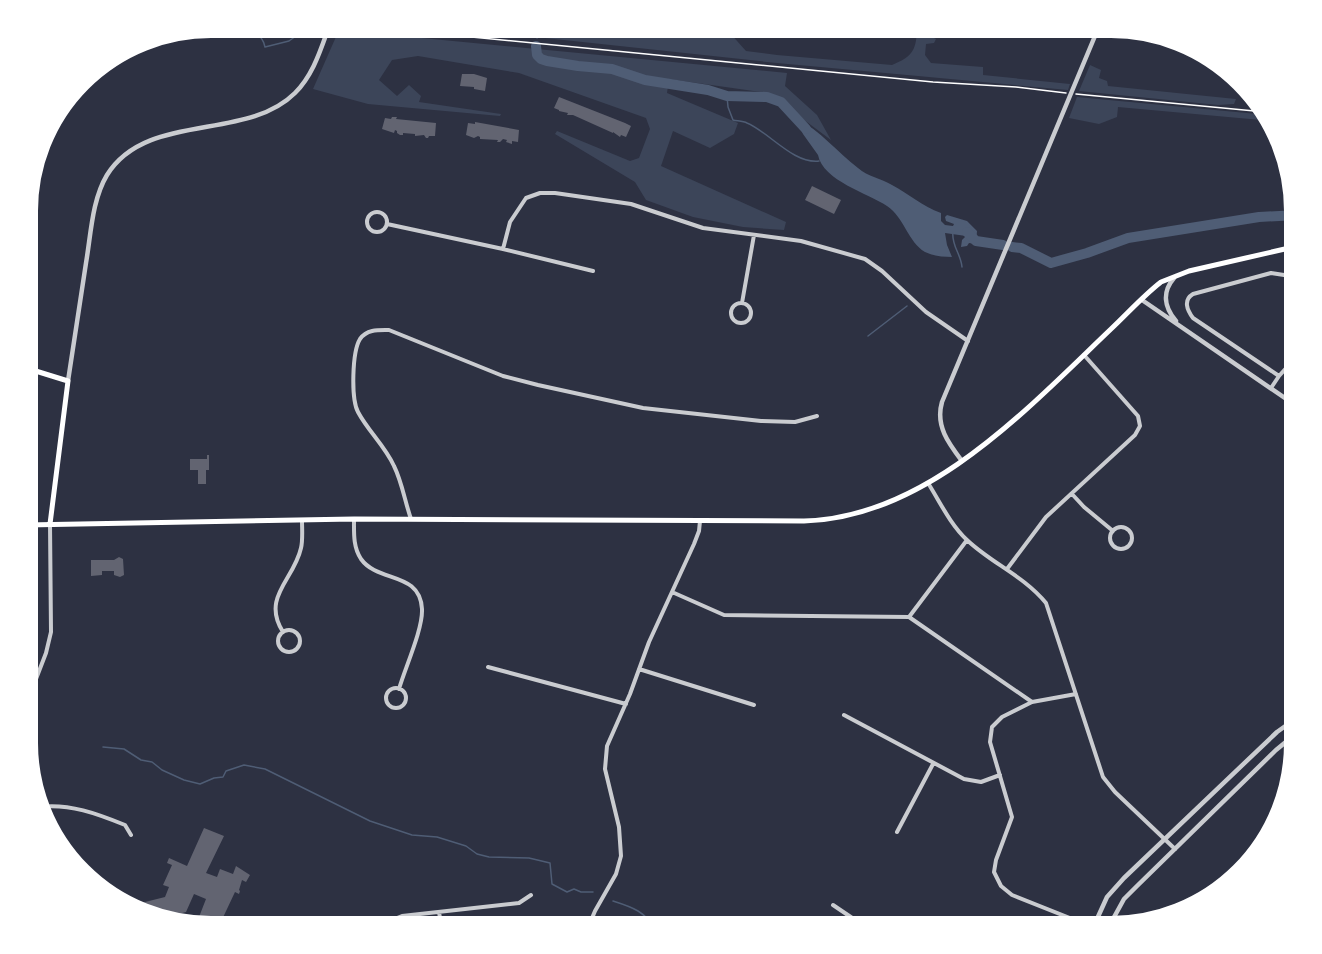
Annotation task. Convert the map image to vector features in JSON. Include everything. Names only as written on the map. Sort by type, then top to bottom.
[{"type":"main road","points":[[35,525],[354,519],[804,522],[838,519],[867,511],[928,483],[963,461],[988,442],[1161,282],[1177,274],[1287,248]]},
{"type":"main road","points":[[34,371],[68,381],[50,524]]},
{"type":"street","points":[[68,381],[96,206],[102,185],[115,165],[136,147],[157,138],[253,116],[276,107],[299,88],[316,61],[326,34]]},
{"type":"street","points":[[963,461],[944,432],[939,417],[942,402],[1095,35]]},
{"type":"street","points":[[503,249],[510,222],[526,198],[547,193],[631,204],[703,228],[801,241],[865,259],[882,271],[926,312],[968,341]]},
{"type":"street","points":[[379,212],[385,215],[387,224],[383,230],[377,232],[369,228],[367,221],[372,213],[379,212]]},
{"type":"street","points":[[387,224],[503,249],[593,272]]},
{"type":"street","points":[[742,303],[754,235]]},
{"type":"street","points":[[1279,376],[1193,318],[1187,309],[1187,303],[1193,294],[1271,273],[1287,276]]},
{"type":"street","points":[[1177,274],[1170,282],[1165,300],[1171,315],[1181,328]]},
{"type":"street","points":[[1142,300],[1287,399]]},
{"type":"street","points":[[736,303],[742,303],[747,305],[750,314],[746,321],[738,322],[732,318],[731,310],[736,303]]},
{"type":"street","points":[[411,519],[395,468],[383,446],[358,411],[354,397],[355,356],[360,339],[373,330],[389,330],[503,376],[538,386],[643,408],[761,421],[795,422],[817,416]]},
{"type":"street","points":[[1006,569],[1046,517],[1135,435],[1140,426],[1138,416],[1084,355]]},
{"type":"street","points":[[1271,388],[1287,367]]},
{"type":"street","points":[[928,483],[950,521],[967,540],[1031,587],[1046,603],[1103,777],[1175,849]]},
{"type":"street","points":[[1072,494],[1113,531]]},
{"type":"street","points":[[354,519],[354,538],[362,560],[380,573],[412,586],[421,603],[421,621],[399,689]]},
{"type":"street","points":[[283,632],[278,625],[275,608],[276,596],[295,564],[301,548],[302,520]]},
{"type":"street","points":[[591,919],[616,874],[621,856],[619,827],[604,761],[607,746],[694,544],[699,531],[699,521]]},
{"type":"street","points":[[35,682],[51,632],[50,524]]},
{"type":"street","points":[[1120,527],[1128,530],[1132,537],[1130,544],[1123,548],[1115,546],[1111,539],[1113,531],[1120,527]]},
{"type":"street","points":[[909,617],[967,540]]},
{"type":"street","points":[[672,592],[724,615],[909,617],[1032,702]]},
{"type":"street","points":[[292,630],[298,634],[299,645],[294,650],[285,651],[280,647],[279,637],[283,632],[292,630]]},
{"type":"street","points":[[488,667],[626,704]]},
{"type":"street","points":[[639,669],[754,705]]},
{"type":"street","points":[[392,689],[399,689],[405,694],[405,700],[401,706],[392,707],[387,701],[387,694],[392,689]]},
{"type":"street","points":[[1071,920],[1012,894],[1001,886],[994,872],[996,860],[1012,817],[990,742],[992,727],[1002,717],[1032,702],[1076,694]]},
{"type":"street","points":[[844,715],[964,779],[981,782],[1000,775]]},
{"type":"street","points":[[1096,920],[1107,897],[1164,838],[1287,725]]},
{"type":"street","points":[[1113,920],[1125,899],[1287,741]]},
{"type":"street","points":[[897,832],[933,764]]},
{"type":"street","points":[[47,807],[64,807],[88,812],[125,825],[131,835]]},
{"type":"street","points":[[394,919],[402,916],[519,903],[531,895]]},
{"type":"street","points":[[833,904],[855,920]]},
{"type":"street","points":[[439,912],[440,919]]},
{"type":"path","points":[[443,34],[1062,93]]},
{"type":"path","points":[[1089,96],[1256,111]]},
{"type":"shaded area","points":[[337,34],[383,34],[787,73],[785,86],[817,115],[831,140],[768,93],[669,79],[667,93],[738,123],[734,134],[710,148],[673,131],[661,166],[786,222],[784,230],[743,227],[693,217],[646,200],[635,182],[555,134],[557,131],[630,161],[639,158],[650,129],[646,118],[519,73],[418,56],[392,60],[379,80],[397,96],[409,85],[421,96],[419,102],[501,114],[500,116],[368,104],[313,89]]},
{"type":"shaded area","points":[[512,34],[731,35],[746,51],[892,65],[911,53],[916,35],[927,35],[936,39],[934,43],[926,44],[925,55],[931,63],[983,67],[983,75],[1070,84],[1068,90],[777,63]]},
{"type":"shaded area","points":[[1090,65],[1101,70],[1099,78],[1107,81],[1108,86],[1236,99],[1234,104],[1218,105],[1079,91]]},
{"type":"shaded area","points":[[1077,97],[1258,114],[1262,120],[1118,107],[1117,117],[1099,124],[1069,118]]},
{"type":"shaded area","points":[[796,118],[813,129],[862,171],[941,213],[941,221],[945,225],[953,226],[954,224],[946,221],[947,215],[967,221],[977,231],[976,244],[969,243],[961,247],[962,240],[966,236],[945,233],[952,257],[938,256],[919,248],[893,211],[828,172],[803,134]]},
{"type":"building","points":[[462,74],[474,74],[487,78],[485,91],[460,86]]},
{"type":"building","points":[[559,97],[631,126],[626,137],[621,135],[620,137],[613,132],[559,111],[554,108]]},
{"type":"building","points":[[392,117],[436,123],[435,136],[426,138],[424,135],[415,136],[415,134],[403,133],[400,135],[395,130],[394,133],[382,129],[385,118],[391,119]]},
{"type":"building","points":[[475,122],[519,130],[518,142],[512,141],[512,144],[503,139],[497,142],[498,140],[466,135],[468,123],[475,124]]},
{"type":"building","points":[[812,186],[841,200],[834,214],[805,200]]},
{"type":"building","points":[[209,455],[209,470],[206,470],[206,484],[198,484],[198,470],[190,470],[190,459],[207,459]]},
{"type":"building","points":[[119,557],[123,559],[124,575],[120,577],[114,575],[114,571],[102,571],[102,575],[91,576],[91,560],[114,560]]},
{"type":"building","points":[[204,828],[224,836],[206,873],[217,877],[220,869],[233,874],[236,866],[250,875],[246,882],[242,880],[239,894],[235,892],[222,919],[199,917],[206,899],[194,894],[186,912],[175,915],[139,904],[165,897],[169,887],[163,885],[172,865],[167,863],[169,858],[187,866]]},
{"type":"waterway","points":[[258,34],[265,47],[289,41],[299,34]]},
{"type":"waterway","points":[[315,34],[318,36],[322,34]]},
{"type":"waterway","points":[[535,34],[537,38]]},
{"type":"waterway","points":[[536,46],[537,55],[547,61],[612,69],[645,80],[708,90],[727,96],[767,97],[781,102],[806,129]]},
{"type":"waterway","points":[[727,96],[733,120],[755,127],[800,158],[819,161]]},
{"type":"waterway","points":[[1012,247],[1021,248],[1051,263],[1128,238],[1259,217],[1287,216]]},
{"type":"waterway","points":[[953,232],[953,241],[962,267]]},
{"type":"waterway","points":[[967,232],[976,241],[1003,245]]},
{"type":"waterway","points":[[868,336],[907,306]]},
{"type":"waterway","points":[[103,747],[124,749],[141,760],[152,762],[162,770],[200,784],[223,777],[226,771],[244,765],[265,769],[370,821],[412,835],[437,837],[466,846],[477,854],[489,857],[529,858],[550,863],[552,884],[567,892],[574,889],[581,892],[593,892]]},
{"type":"waterway","points":[[613,901],[638,911],[648,919]]}]
